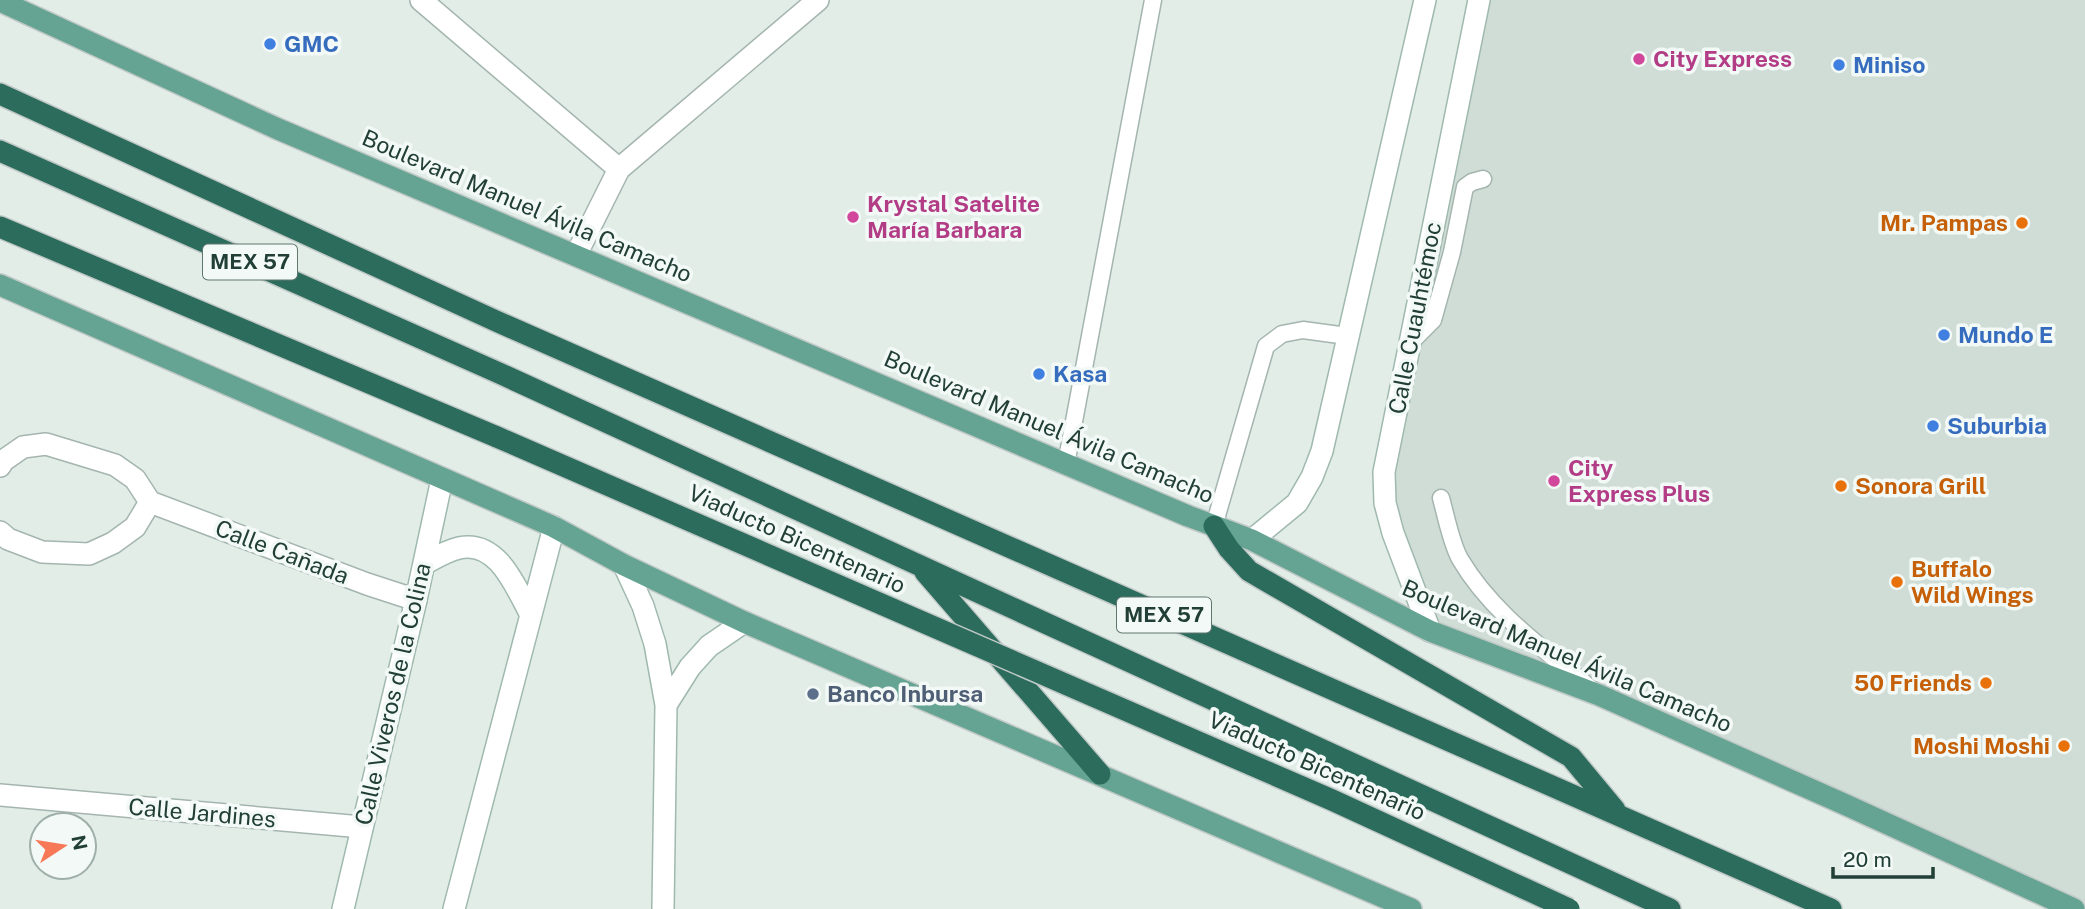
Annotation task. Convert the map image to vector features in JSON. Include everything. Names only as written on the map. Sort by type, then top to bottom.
[{"type":"highway","name":"MEX 57","points":[[0,94],[496,321],[1831,909]]},
{"type":"highway","name":"MEX 57","points":[[0,151],[499,373],[1670,909]]},
{"type":"highway","name":"Viaducto Bicentenario","points":[[0,227],[523,448],[1332,800],[1569,909]]},
{"type":"highway","points":[[1214,526],[1229,549],[1249,571],[1571,757],[1618,814]]},
{"type":"highway","points":[[919,565],[1100,774]]},
{"type":"main road","name":"Boulevard Manuel Ávila Camacho","points":[[0,1],[278,129],[1066,464],[1252,540],[1430,631],[1599,695],[2074,909]]},
{"type":"main road","points":[[0,285],[555,527],[624,565],[744,622],[1411,909]]},
{"type":"street","points":[[421,0],[619,169]]},
{"type":"street","points":[[576,255],[619,169],[818,0]]},
{"type":"street","points":[[1252,540],[1297,503],[1312,477],[1322,451],[1425,0]]},
{"type":"street","name":"Calle Cuauhtémoc","points":[[1430,631],[1395,539],[1385,503],[1384,472],[1479,0]]},
{"type":"street","points":[[0,466],[23,447],[46,444],[115,465],[135,479],[150,502],[135,527],[113,543],[89,554],[42,552],[8,540],[0,532]]},
{"type":"street","name":"Calle Viveros de la Colina","points":[[343,909],[442,479]]},
{"type":"street","name":"Calle Cañada","points":[[150,502],[366,584],[416,600]]},
{"type":"street","points":[[453,909],[555,527]]},
{"type":"street","points":[[424,564],[462,547],[484,549],[500,563],[531,615]]},
{"type":"street","points":[[624,565],[643,606],[655,644],[666,705],[663,909]]},
{"type":"street","points":[[666,705],[690,667],[709,646],[744,622]]},
{"type":"street","name":"Calle Jardines","points":[[0,795],[362,827]]},
{"type":"lane","points":[[1066,464],[1153,0]]},
{"type":"lane","points":[[1410,343],[1433,320],[1452,252],[1465,187],[1483,179]]},
{"type":"lane","points":[[1214,526],[1266,346],[1282,334],[1303,330],[1348,336]]},
{"type":"lane","points":[[1441,498],[1459,557],[1477,584],[1508,619],[1599,695]]},
{"type":"shaded area","name":"Mundo E","points":[[1479,0],[2085,0],[2085,909],[2074,909],[1430,631],[1385,503]]},
{"type":"place","name":"GMC","points":[[270,44]]},
{"type":"place","name":"City Express","points":[[1639,59]]},
{"type":"place","name":"Miniso","points":[[1839,65]]},
{"type":"place","name":"Krystal Satelite María Barbara","points":[[853,217]]},
{"type":"place","name":"Mr. Pampas","points":[[2022,223]]},
{"type":"place","name":"Mundo E","points":[[1944,335]]},
{"type":"place","name":"Kasa","points":[[1039,374]]},
{"type":"place","name":"Suburbia","points":[[1933,426]]},
{"type":"place","name":"City Express Plus","points":[[1554,481]]},
{"type":"place","name":"Sonora Grill","points":[[1841,486]]},
{"type":"place","name":"Buffalo Wild Wings","points":[[1897,582]]},
{"type":"place","name":"50 Friends","points":[[1986,683]]},
{"type":"place","name":"Banco Inbursa","points":[[813,694]]},
{"type":"place","name":"Moshi Moshi","points":[[2064,746]]}]
